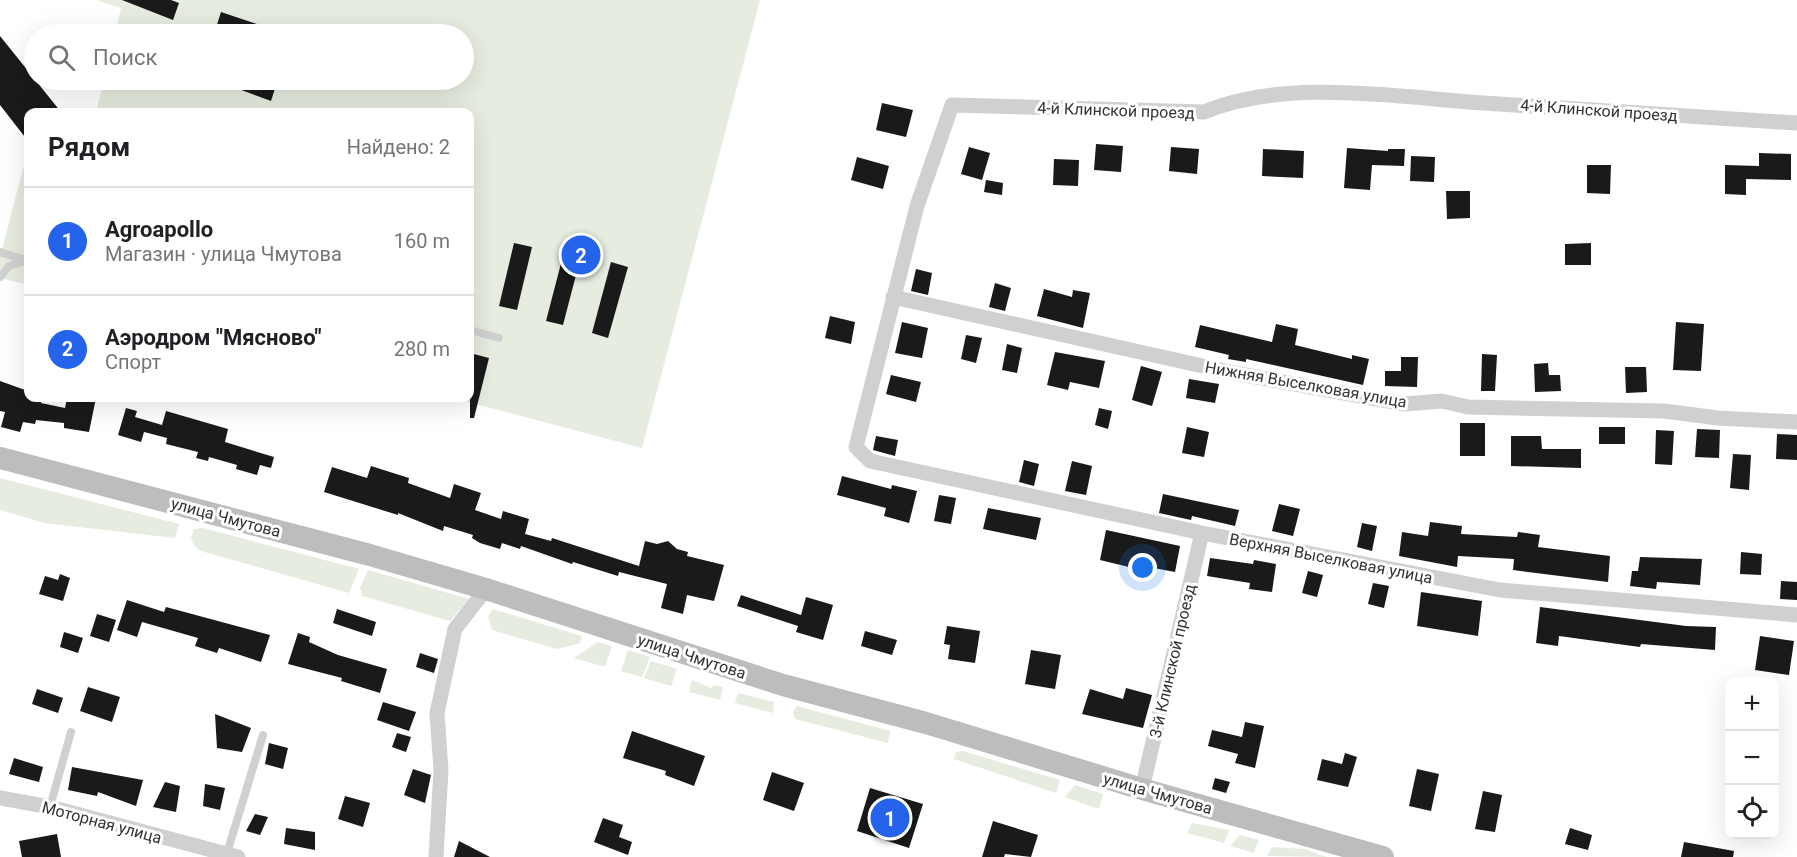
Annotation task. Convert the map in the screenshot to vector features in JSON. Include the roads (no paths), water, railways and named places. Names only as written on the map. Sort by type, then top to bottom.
[{"type":"main road","name":"улица Чмутова","points":[[0,458],[370,555],[486,588],[783,685],[926,723],[1142,789],[1383,857]]},
{"type":"street","name":"4-й Клинской проезд","points":[[870,461],[856,447],[917,206],[952,105],[1204,112],[1228,102],[1256,98],[1342,94],[1797,123]]},
{"type":"street","name":"Нижняя Выселковая улица","points":[[893,297],[1234,373],[1405,404],[1442,400],[1468,406],[1664,411],[1718,418],[1797,422]]},
{"type":"street","name":"Верхняя Выселковая улица","points":[[870,461],[1202,533],[1500,590],[1797,615]]},
{"type":"street","name":"3-й Клинской проезд","points":[[1142,789],[1202,533]]},
{"type":"street","points":[[436,857],[441,770],[437,713],[455,629],[486,588]]},
{"type":"street","name":"Моторная улица","points":[[0,798],[50,807],[182,850],[232,855]]},
{"type":"lane","points":[[0,252],[24,259]]},
{"type":"lane","points":[[0,277],[9,266],[24,261]]},
{"type":"lane","points":[[474,331],[499,338]]},
{"type":"lane","points":[[50,807],[71,732]]},
{"type":"lane","points":[[232,855],[263,735]]},
{"type":"place","name":"Аэродром \"Мясново\"","points":[[581,255]]},
{"type":"place","name":"Agroapollo","points":[[890,818]]}]
